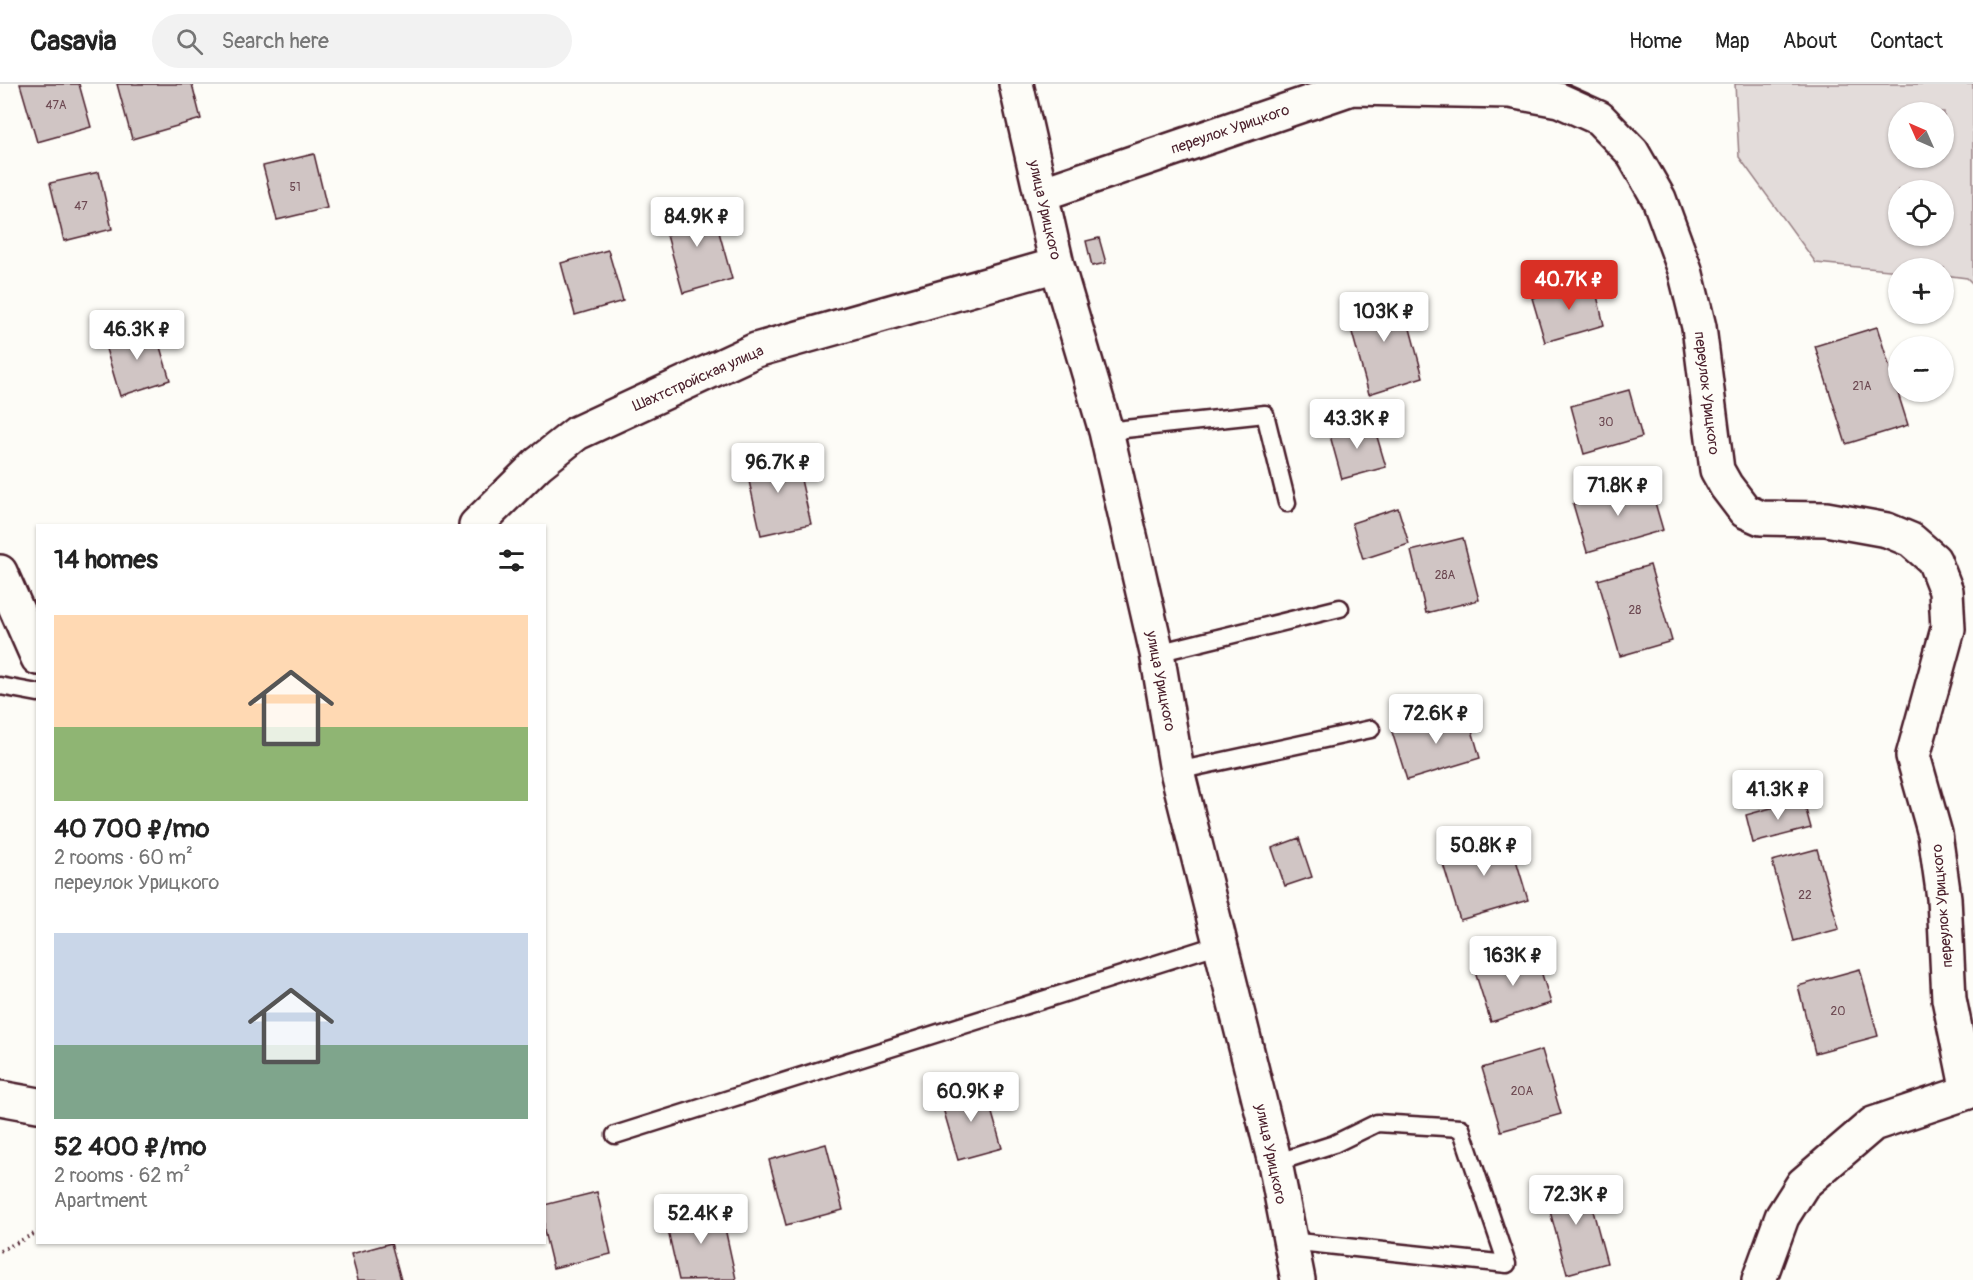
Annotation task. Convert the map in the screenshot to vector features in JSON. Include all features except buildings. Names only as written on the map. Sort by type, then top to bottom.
[{"type":"street","name":"улица Урицкого","points":[[1016,84],[1057,265],[1106,431],[1157,653],[1177,771],[1275,1163],[1298,1280]]},
{"type":"street","name":"переулок Урицкого","points":[[1041,194],[1352,88],[1510,91],[1560,100],[1599,118],[1632,152],[1659,199],[1685,270],[1699,327],[1717,470],[1745,511],[1761,518],[1826,519],[1887,530],[1911,540],[1934,560],[1946,591],[1948,629],[1913,756],[1935,834],[1944,898],[1949,999],[1968,1092],[1873,1124],[1803,1184],[1782,1217],[1759,1280]]},
{"type":"street","name":"Шахтстройская улица","points":[[477,524],[538,464],[577,433],[756,350],[1057,265]]},
{"type":"street","points":[[0,572],[36,653]]},
{"type":"street","points":[[0,1098],[36,1106]]},
{"type":"lane","points":[[1106,431],[1265,414],[1287,503]]},
{"type":"lane","points":[[1157,653],[1340,608]]},
{"type":"lane","points":[[0,686],[36,693]]},
{"type":"lane","points":[[1177,771],[1371,729]]},
{"type":"lane","points":[[615,1135],[1220,944]]},
{"type":"lane","points":[[1275,1163],[1334,1144],[1377,1123],[1461,1128],[1507,1264],[1289,1241]]},
{"type":"path","points":[[0,1251],[36,1233]]},
{"type":"shaded area","points":[[1735,84],[1973,84],[1973,284],[1967,278],[1954,276],[1954,258],[1888,258],[1888,270],[1816,263],[1739,157]]}]
